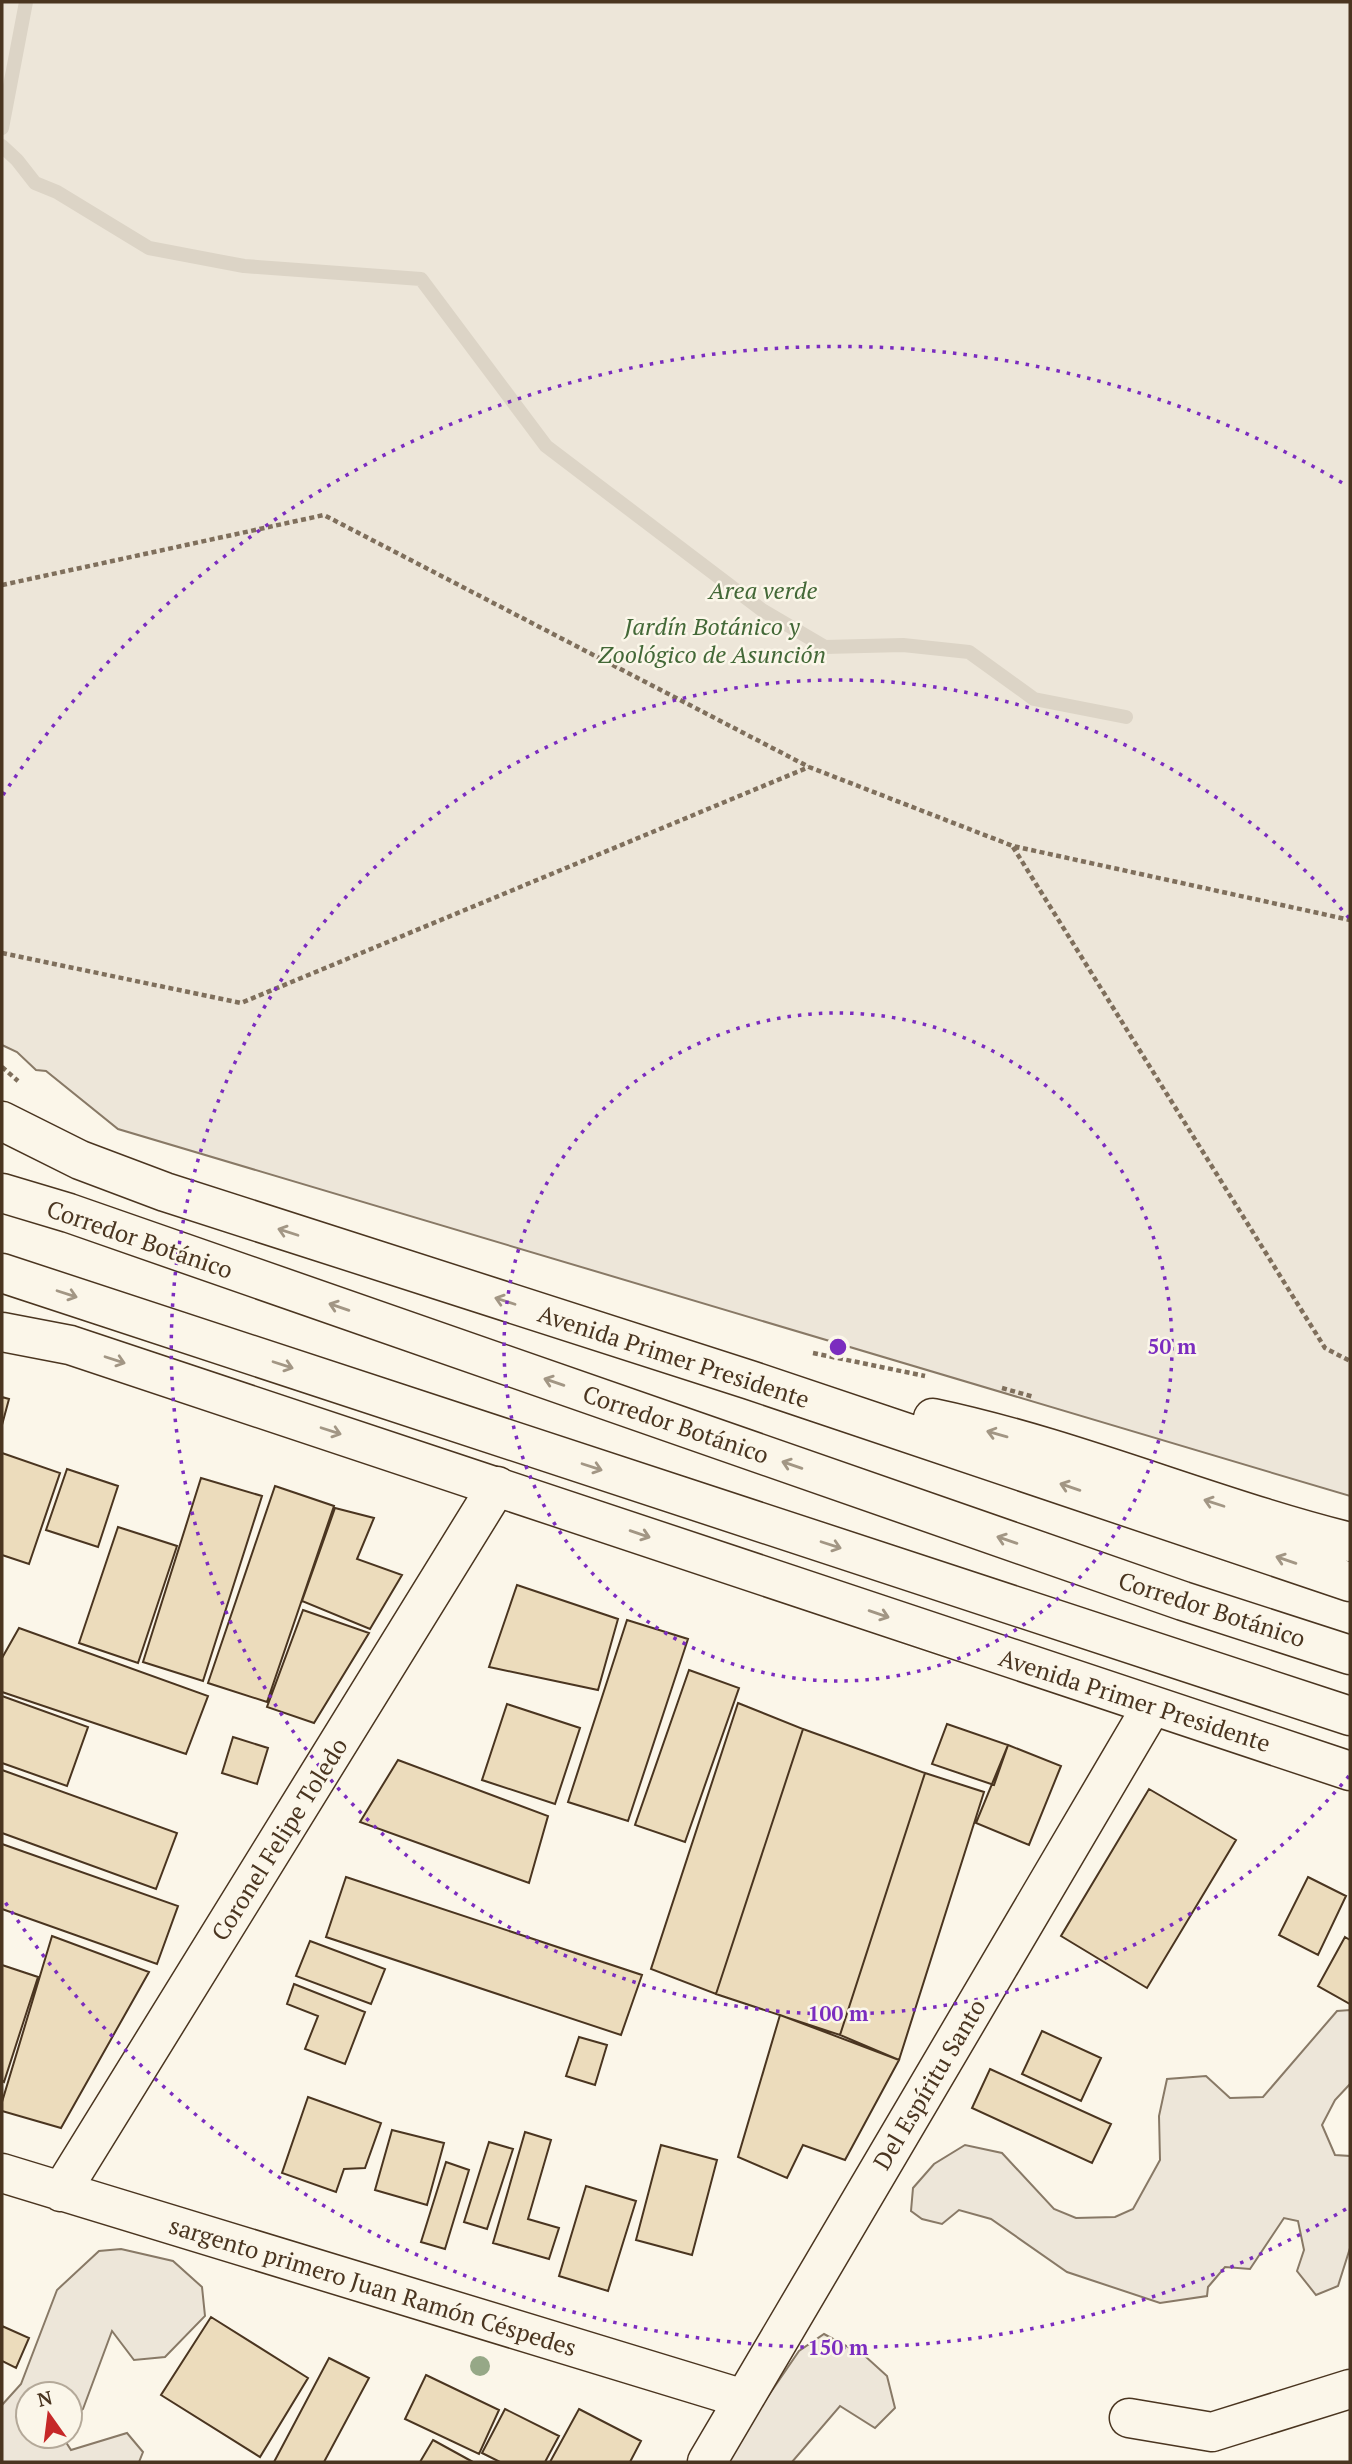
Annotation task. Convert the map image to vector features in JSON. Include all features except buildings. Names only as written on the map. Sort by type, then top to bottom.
[{"type":"main road","name":"Avenida Primer Presidente","points":[[2,1121],[80,1160],[164,1192],[750,1380],[1350,1582]]},
{"type":"main road","name":"Corredor Botánico","points":[[2,1194],[69,1213],[1183,1601],[1350,1655]]},
{"type":"main road","points":[[2,1273],[1350,1716]]},
{"type":"main road","name":"Avenida Primer Presidente","points":[[2,1332],[70,1345],[1350,1771]]},
{"type":"main road","points":[[2,1355],[70,1345]]},
{"type":"main road","points":[[750,1380],[969,1426],[1284,1526],[1350,1542]]},
{"type":"main road","name":"Coronel Felipe Toledo","points":[[61,2192],[497,1486]]},
{"type":"main road","name":"Del Espíritu Santo","points":[[708,2462],[1152,1706]]},
{"type":"main road","name":"sargento primero Juan Ramón Céspedes","points":[[2,2173],[744,2399]]},
{"type":"main road","points":[[1129,2418],[1212,2432],[1350,2389]]},
{"type":"path","points":[[2,585],[324,515],[809,767],[1013,846],[1350,920]]},
{"type":"path","points":[[2,953],[242,1003],[809,767]]},
{"type":"path","points":[[1013,846],[1325,1348],[1350,1361]]},
{"type":"path","points":[[2,1066],[28,1090]]},
{"type":"path","points":[[800,1351],[926,1376]]},
{"type":"path","points":[[989,1386],[1038,1398]]},
{"type":"green space","name":"Jardín Botánico y Zoológico de Asunción","points":[[2,2],[1350,2],[1350,1496],[118,1129],[46,1071],[36,1070],[17,1052],[2,1045]]},
{"type":"green space","points":[[1350,2010],[1350,2084],[1335,2100],[1322,2125],[1335,2155],[1350,2156],[1350,2248],[1338,2286],[1316,2295],[1297,2271],[1304,2250],[1298,2221],[1284,2218],[1250,2269],[1225,2267],[1208,2287],[1207,2296],[1160,2303],[1067,2272],[991,2219],[959,2210],[942,2224],[922,2219],[911,2211],[913,2188],[934,2164],[965,2145],[1002,2153],[1054,2209],[1076,2218],[1115,2217],[1133,2209],[1160,2160],[1159,2116],[1167,2079],[1206,2076],[1230,2098],[1263,2097],[1337,2011]]},
{"type":"green space","points":[[121,2249],[173,2261],[202,2287],[205,2316],[165,2357],[134,2360],[112,2331],[84,2406],[84,2380],[23,2380],[57,2290],[99,2251]]},
{"type":"green space","points":[[824,2334],[865,2356],[887,2376],[895,2408],[875,2428],[840,2406],[792,2462],[723,2462],[799,2351]]},
{"type":"green space","points":[[14,2392],[14,2450],[84,2450],[84,2446],[127,2433],[143,2452],[139,2462],[2,2462],[2,2405]]},
{"type":"waterway","points":[[2,128],[26,2]]},
{"type":"waterway","points":[[2,146],[35,183],[57,192],[149,248],[244,266],[421,279],[546,446],[762,610],[825,647],[903,645],[969,652],[1034,699],[1126,717]]},
{"type":"park label","name":"Area verde","points":[[763,590]]}]
